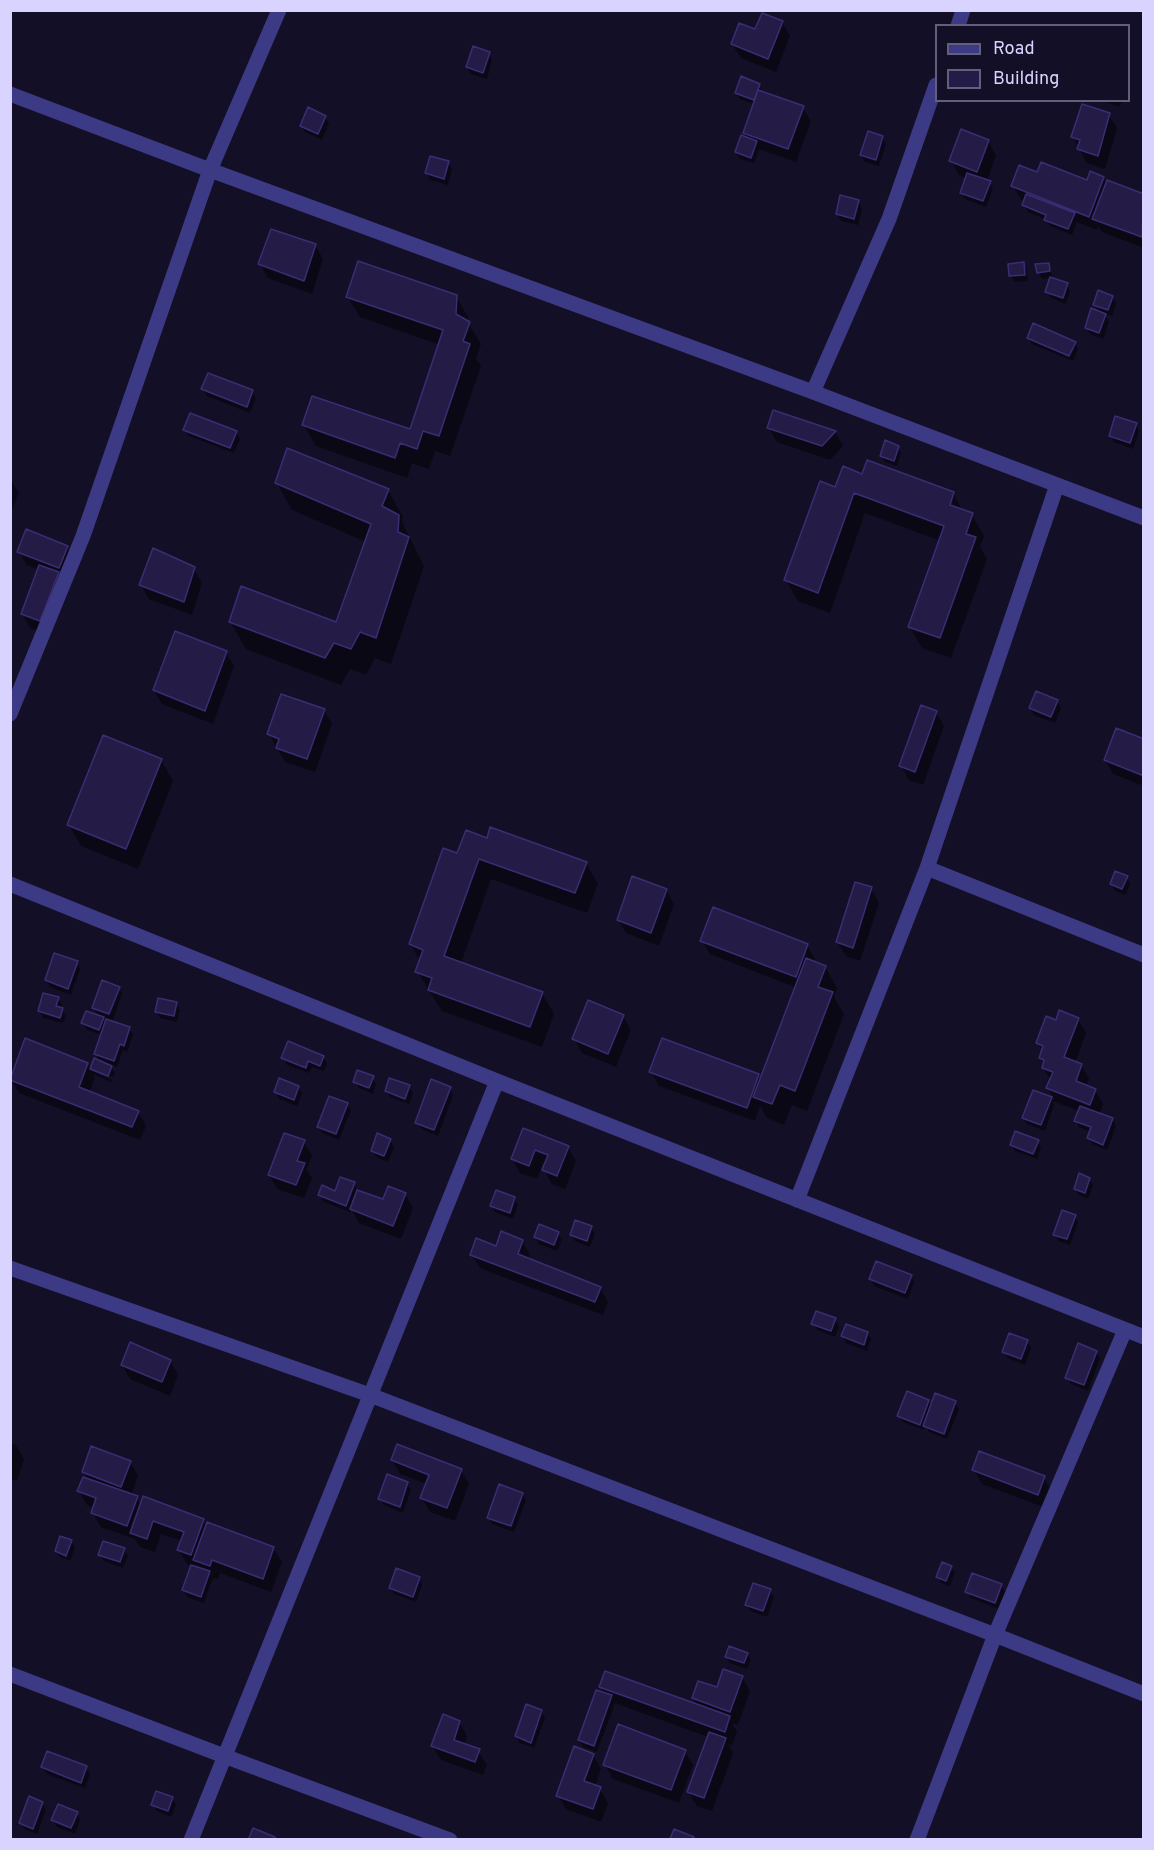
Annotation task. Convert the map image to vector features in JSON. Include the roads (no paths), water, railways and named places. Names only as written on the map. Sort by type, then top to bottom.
[{"type":"street","points":[[10,714],[83,537],[210,170],[279,10]]},
{"type":"street","points":[[813,392],[889,219],[935,88]]},
{"type":"street","points":[[10,94],[813,392],[1143,518]]},
{"type":"street","points":[[797,1200],[927,868],[1057,485]]},
{"type":"street","points":[[927,868],[1143,955]]},
{"type":"street","points":[[10,884],[496,1081],[1143,1337]]},
{"type":"street","points":[[191,1839],[496,1081]]},
{"type":"street","points":[[10,1268],[370,1395],[1143,1694]]},
{"type":"street","points":[[917,1839],[995,1635],[1125,1330]]},
{"type":"street","points":[[10,1674],[450,1839]]}]
